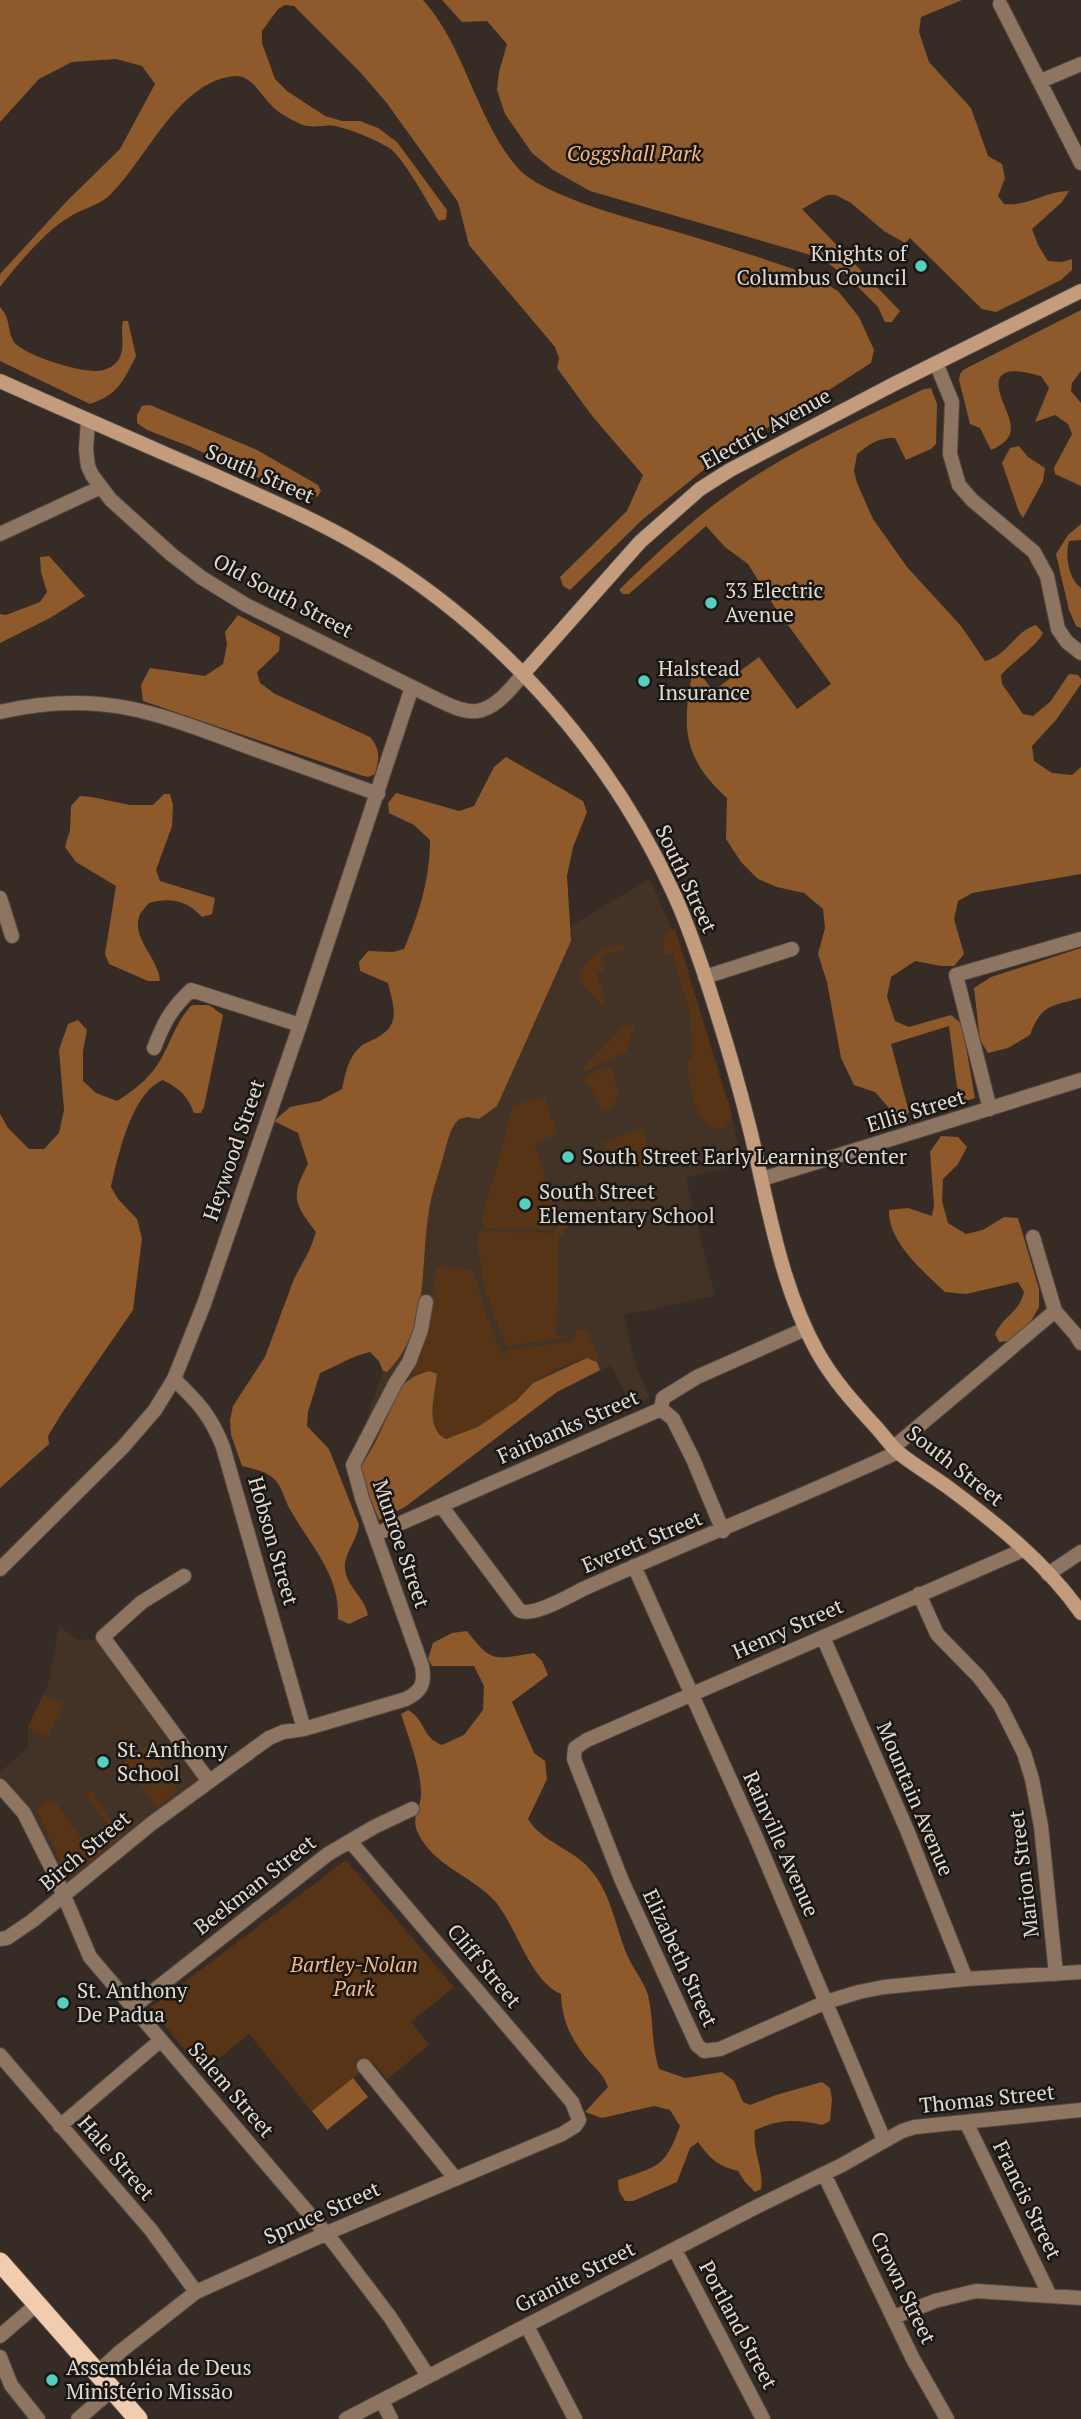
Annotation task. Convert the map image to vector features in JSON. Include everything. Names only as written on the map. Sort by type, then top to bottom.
[{"type":"highway","points":[[0,2262],[138,2419]]},
{"type":"main road","name":"Electric Avenue","points":[[523,674],[640,542],[700,489],[730,470],[1081,291]]},
{"type":"main road","name":"South Street","points":[[0,380],[279,504],[356,543],[387,562],[452,611],[523,674],[569,724],[610,781],[646,839],[673,891],[705,977],[729,1056],[787,1280],[805,1329],[842,1391],[896,1450],[949,1488],[1023,1550],[1048,1574],[1081,1613]]},
{"type":"street","points":[[1000,4],[1081,163]]},
{"type":"street","points":[[1041,81],[1081,64]]},
{"type":"street","points":[[936,363],[952,402],[950,457],[959,485],[972,500],[1028,545],[1038,557],[1049,584],[1058,629],[1067,642],[1081,653]]},
{"type":"street","name":"Old South Street","points":[[88,420],[88,466],[99,488],[140,528],[202,578],[246,604],[453,707],[477,712],[496,705],[523,674]]},
{"type":"street","points":[[0,534],[99,488]]},
{"type":"street","name":"Heywood Street","points":[[0,1569],[123,1447],[155,1410],[174,1379],[204,1304],[300,1025],[412,687]]},
{"type":"street","points":[[0,712],[51,703],[112,705],[167,717],[378,794]]},
{"type":"street","points":[[0,898],[12,936]]},
{"type":"street","points":[[990,1109],[956,975],[1081,939]]},
{"type":"street","points":[[705,977],[792,949]]},
{"type":"street","points":[[154,1048],[166,1017],[191,990],[300,1025]]},
{"type":"street","name":"Ellis Street","points":[[762,1180],[1081,1080]]},
{"type":"street","points":[[1032,1237],[1055,1311],[1081,1343]]},
{"type":"street","name":"Munroe Street","points":[[421,1689],[424,1679],[422,1667],[362,1498],[353,1462],[409,1362],[418,1338],[426,1302]]},
{"type":"street","name":"Everett Street","points":[[442,1507],[523,1612],[532,1612],[634,1566],[723,1531],[896,1450],[1055,1311]]},
{"type":"street","name":"Fairbanks Street","points":[[376,1535],[661,1409],[663,1398],[697,1377],[805,1329]]},
{"type":"street","name":"Hobson Street","points":[[174,1379],[200,1403],[214,1423],[223,1447],[304,1728]]},
{"type":"street","points":[[661,1409],[673,1419],[723,1531]]},
{"type":"street","name":"Henry Street","points":[[574,1751],[587,1740],[1023,1550]]},
{"type":"street","points":[[1048,1574],[1081,1552]]},
{"type":"street","name":"Rainville Avenue","points":[[634,1566],[884,2140]]},
{"type":"street","points":[[184,1576],[142,1602],[103,1637],[208,1780]]},
{"type":"street","name":"Marion Street","points":[[919,1594],[937,1634],[986,1686],[1003,1709],[1021,1744],[1032,1779],[1041,1826],[1056,1974]]},
{"type":"street","name":"Mountain Avenue","points":[[823,1637],[907,1830],[966,1979]]},
{"type":"street","name":"Birch Street","points":[[0,1939],[7,1938],[64,1897],[208,1780],[270,1738],[283,1732],[406,1699],[421,1689]]},
{"type":"street","name":"Elizabeth Street","points":[[574,1751],[576,1769],[622,1881],[700,2048],[709,2052],[826,2002],[884,1987],[1081,1972]]},
{"type":"street","name":"Salem Street","points":[[0,1786],[24,1813],[90,1956],[326,2234],[390,2317],[428,2376]]},
{"type":"street","name":"Beekman Street","points":[[133,2007],[328,1854],[412,1809]]},
{"type":"street","name":"Cliff Street","points":[[351,1842],[572,2102],[579,2120]]},
{"type":"street","points":[[60,2126],[161,2040]]},
{"type":"street","name":"Hale Street","points":[[0,2054],[151,2230],[196,2292]]},
{"type":"street","points":[[364,2066],[455,2179]]},
{"type":"street","name":"Thomas Street","points":[[824,2174],[910,2128],[1081,2110]]},
{"type":"street","name":"Spruce Street","points":[[97,2372],[196,2292],[562,2134],[579,2120]]},
{"type":"street","name":"Francis Street","points":[[966,2122],[1051,2296]]},
{"type":"street","name":"Granite Street","points":[[346,2419],[755,2207],[824,2174]]},
{"type":"street","name":"Crown Street","points":[[824,2174],[919,2370],[947,2419]]},
{"type":"street","name":"Portland Street","points":[[675,2250],[763,2419]]},
{"type":"street","points":[[894,2317],[935,2301],[976,2291],[1081,2298]]},
{"type":"street","points":[[0,2336],[36,2305]]},
{"type":"street","points":[[527,2326],[575,2419]]},
{"type":"street","points":[[0,2357],[11,2385],[38,2419]]},
{"type":"street","points":[[78,2419],[113,2389]]},
{"type":"street","points":[[382,2400],[391,2419]]},
{"type":"shaded area","name":"South Street Elementary School","points":[[650,879],[678,943],[730,1111],[743,1164],[686,1178],[715,1296],[624,1315],[635,1363],[649,1397],[638,1405],[632,1408],[611,1365],[557,1392],[405,1507],[377,1519],[359,1470],[375,1443],[364,1427],[394,1339],[392,1024],[427,918],[545,978],[570,926]]},
{"type":"shaded area","name":"St. Anthony School","points":[[59,1626],[76,1639],[93,1640],[103,1637],[208,1780],[64,1897],[56,1877],[0,1786],[0,1772],[28,1748],[28,1727],[48,1685]]},
{"type":"green space","points":[[0,0],[423,0],[450,39],[503,148],[529,178],[590,206],[811,275],[838,291],[859,317],[874,350],[871,363],[727,451],[643,519],[570,590],[563,586],[560,577],[627,511],[643,475],[593,417],[557,368],[559,358],[555,347],[469,245],[458,202],[386,102],[360,72],[294,6],[285,5],[278,9],[262,31],[262,43],[275,79],[287,91],[325,116],[342,121],[360,121],[378,128],[397,142],[447,210],[446,219],[439,221],[405,165],[392,150],[339,127],[299,123],[274,108],[247,79],[236,76],[216,80],[181,105],[112,193],[52,230],[0,287],[0,274],[67,201],[120,149],[155,84],[142,66],[116,59],[72,62],[39,79],[0,122]]},
{"type":"green space","name":"Coggshall Park","points":[[442,0],[962,0],[921,17],[919,32],[929,62],[971,108],[988,156],[1002,164],[1005,178],[998,196],[1004,204],[1021,203],[1052,193],[1069,191],[1062,202],[1032,229],[1048,261],[1062,262],[1072,259],[1072,270],[1061,280],[996,312],[982,309],[910,238],[905,243],[884,231],[851,203],[836,195],[827,195],[802,209],[900,311],[892,322],[885,322],[878,307],[853,282],[821,258],[590,191],[553,170],[532,153],[505,114],[497,90],[507,44],[487,21],[462,22]]},
{"type":"green space","points":[[0,307],[14,342],[28,352],[52,362],[88,371],[109,368],[117,362],[121,354],[123,321],[128,321],[136,356],[114,391],[90,404],[0,361]]},
{"type":"green space","points":[[1081,310],[1081,371],[1072,383],[1071,391],[1081,403],[1081,486],[1055,474],[1054,468],[1072,434],[1068,424],[1055,415],[1035,422],[1049,388],[1041,376],[1013,371],[1002,375],[999,389],[1011,430],[1002,444],[991,450],[980,428],[970,424],[959,380],[963,370]]},
{"type":"green space","points":[[931,388],[937,404],[936,444],[906,460],[895,438],[874,442],[857,454],[854,471],[857,483],[873,519],[907,567],[961,626],[985,661],[999,654],[1029,628],[1036,625],[1043,633],[1036,643],[1001,675],[1002,684],[1023,714],[1033,716],[1050,702],[1069,674],[1078,675],[1081,679],[1081,684],[1056,720],[1032,746],[1034,761],[1052,773],[1072,775],[1081,767],[1081,874],[972,893],[958,901],[954,919],[964,954],[954,966],[915,961],[891,977],[887,997],[895,1021],[909,1027],[951,1015],[962,1024],[975,1098],[966,1101],[957,1087],[949,1026],[891,1044],[909,1112],[903,1120],[895,1115],[875,1092],[854,1085],[841,1058],[827,982],[818,954],[825,928],[823,909],[804,893],[777,887],[758,879],[741,862],[726,839],[727,798],[700,768],[688,738],[687,704],[694,665],[713,691],[759,657],[797,709],[831,684],[774,606],[748,564],[725,547],[706,526],[629,594],[623,594],[619,590],[692,522],[762,472],[830,434]]},
{"type":"green space","points":[[150,405],[257,450],[318,485],[321,491],[318,496],[310,499],[299,496],[147,430],[137,423],[137,415],[142,406]]},
{"type":"green space","points":[[1019,446],[1028,457],[1045,468],[1043,481],[1023,518],[1002,463],[1010,448]]},
{"type":"green space","points":[[1081,524],[1081,540],[1069,541],[1067,553],[1070,573],[1081,588],[1081,628],[1076,626],[1069,610],[1056,554],[1068,535]]},
{"type":"green space","points":[[49,556],[85,596],[50,618],[0,643],[0,614],[6,615],[40,602],[47,592],[40,557]]},
{"type":"green space","points":[[238,615],[280,637],[279,651],[257,672],[260,683],[275,694],[370,737],[378,754],[375,774],[368,777],[360,775],[143,701],[141,685],[150,668],[205,676],[223,664],[227,645],[225,632]]},
{"type":"green space","points":[[506,757],[583,801],[587,812],[573,847],[567,876],[571,941],[497,1106],[479,1119],[459,1119],[451,1132],[429,1210],[417,1317],[401,1355],[387,1372],[383,1371],[379,1361],[370,1352],[320,1373],[308,1412],[307,1426],[329,1449],[359,1525],[346,1558],[345,1571],[368,1615],[349,1624],[338,1619],[334,1588],[329,1575],[278,1484],[265,1473],[242,1466],[231,1435],[233,1406],[265,1357],[294,1279],[316,1232],[303,1214],[297,1199],[299,1184],[308,1164],[298,1133],[274,1121],[290,1107],[320,1101],[342,1089],[355,1052],[386,1032],[393,1020],[388,983],[360,971],[359,962],[368,951],[393,952],[404,949],[423,896],[430,840],[414,825],[389,813],[388,803],[396,793],[459,811],[474,806],[494,767]]},
{"type":"green space","points":[[164,794],[170,794],[173,805],[172,826],[156,870],[160,881],[215,898],[212,914],[202,917],[190,907],[171,900],[149,903],[143,910],[139,917],[139,933],[159,973],[160,981],[148,981],[109,964],[105,954],[116,886],[76,862],[65,847],[70,830],[71,806],[80,796],[130,805],[153,805]]},
{"type":"green space","points":[[675,929],[732,1115],[731,1121],[726,1125],[727,1129],[716,1129],[708,1125],[697,1110],[694,1099],[687,1069],[687,1060],[693,1057],[689,1009],[672,953],[662,953],[666,932]]},
{"type":"green space","points":[[621,944],[626,949],[601,956],[605,970],[597,973],[606,1003],[602,1005],[580,982],[578,975],[596,955]]},
{"type":"green space","points":[[1081,948],[1081,998],[1049,1008],[1039,1017],[1030,1035],[1008,1048],[988,1053],[980,1040],[974,988],[991,977]]},
{"type":"green space","points":[[192,1005],[209,1005],[223,1015],[204,1107],[201,1113],[194,1113],[182,1093],[163,1080],[152,1087],[134,1112],[111,1187],[118,1199],[137,1219],[142,1238],[133,1310],[62,1413],[48,1436],[49,1444],[0,1488],[0,1114],[8,1128],[29,1149],[44,1149],[59,1133],[64,1110],[59,1050],[68,1024],[78,1020],[87,1030],[83,1051],[83,1081],[96,1093],[117,1101],[136,1088],[153,1071],[178,1024]]},
{"type":"green space","points":[[633,1023],[626,1052],[585,1071],[582,1069],[622,1027]]},
{"type":"green space","points":[[610,1067],[617,1087],[617,1100],[610,1109],[602,1111],[583,1079]]},
{"type":"green space","points":[[544,1096],[557,1134],[536,1143],[535,1151],[559,1219],[550,1230],[485,1228],[482,1220],[513,1106]]},
{"type":"green space","points":[[642,1128],[649,1151],[642,1154],[646,1168],[624,1159],[609,1161],[606,1158],[603,1143]]},
{"type":"green space","points":[[941,1136],[958,1137],[967,1147],[958,1164],[943,1179],[942,1201],[948,1223],[966,1234],[983,1230],[1004,1217],[1018,1218],[1039,1289],[1039,1307],[1031,1321],[1008,1341],[999,1342],[995,1334],[1022,1299],[1024,1292],[1018,1282],[966,1294],[945,1292],[908,1255],[890,1222],[889,1210],[908,1208],[932,1216],[934,1205],[930,1152]]},
{"type":"green space","points":[[561,1223],[565,1223],[567,1228],[564,1229],[564,1235],[559,1235],[556,1336],[571,1337],[507,1346],[482,1276],[479,1233],[553,1233]]},
{"type":"green space","points":[[438,1266],[473,1270],[502,1354],[508,1352],[507,1350],[574,1341],[576,1330],[586,1330],[600,1360],[582,1359],[551,1372],[533,1383],[506,1409],[470,1431],[446,1437],[438,1433],[432,1412],[437,1375],[429,1371],[415,1376],[414,1368],[430,1310]]},
{"type":"green space","points":[[587,1358],[597,1362],[600,1370],[557,1392],[405,1507],[379,1520],[359,1470],[402,1385],[429,1371],[437,1374],[433,1419],[439,1434],[446,1439],[478,1427],[516,1401],[533,1383]]},
{"type":"green space","points":[[467,1631],[483,1649],[495,1657],[534,1653],[542,1661],[548,1675],[512,1702],[534,1753],[545,1761],[547,1779],[528,1819],[542,1835],[586,1865],[605,1892],[628,1957],[648,1995],[659,2069],[685,2078],[722,2072],[734,2081],[743,2102],[750,2105],[822,2082],[830,2088],[830,2121],[822,2125],[796,2121],[780,2122],[755,2130],[761,2189],[755,2192],[738,2171],[715,2161],[698,2142],[690,2148],[677,2182],[633,2201],[625,2201],[619,2191],[618,2180],[658,2164],[670,2150],[680,2126],[670,2110],[654,2106],[602,2118],[585,2112],[608,2087],[572,2037],[563,2013],[561,1994],[540,1977],[494,1900],[442,1862],[418,1833],[415,1822],[421,1797],[419,1772],[401,1714],[408,1710],[414,1714],[430,1738],[442,1745],[464,1735],[483,1710],[484,1686],[474,1666],[432,1666],[428,1659],[433,1643],[452,1633]]},
{"type":"green space","points":[[43,1695],[63,1704],[48,1737],[28,1727]]},
{"type":"green space","points":[[148,1745],[178,1791],[157,1808],[124,1762]]},
{"type":"green space","points":[[93,1789],[96,1799],[122,1836],[110,1846],[100,1832],[107,1825],[85,1794]]},
{"type":"green space","points":[[48,1801],[50,1804],[55,1801],[84,1842],[92,1837],[104,1852],[88,1865],[71,1851],[85,1866],[81,1870],[70,1871],[61,1863],[36,1809]]},
{"type":"green space","name":"Bartley-Nolan Park","points":[[346,1860],[454,1987],[411,2022],[429,2045],[387,2079],[373,2063],[353,2078],[368,2097],[327,2130],[249,2034],[203,2071],[150,2008]]},
{"type":"green space","points":[[353,2078],[368,2097],[327,2130],[312,2111]]},
{"type":"place","name":"Knights of Columbus Council","points":[[921,266]]},
{"type":"place","name":"33 Electric Avenue","points":[[711,603]]},
{"type":"place","name":"Halstead Insurance","points":[[644,681]]},
{"type":"place","name":"South Street Early Learning Center","points":[[568,1157]]},
{"type":"place","name":"South Street Elementary School","points":[[525,1204]]},
{"type":"place","name":"St. Anthony School","points":[[103,1762]]},
{"type":"place","name":"St. Anthony De Padua","points":[[63,2003]]},
{"type":"place","name":"Assembléia de Deus Ministério Missão","points":[[52,2380]]}]
